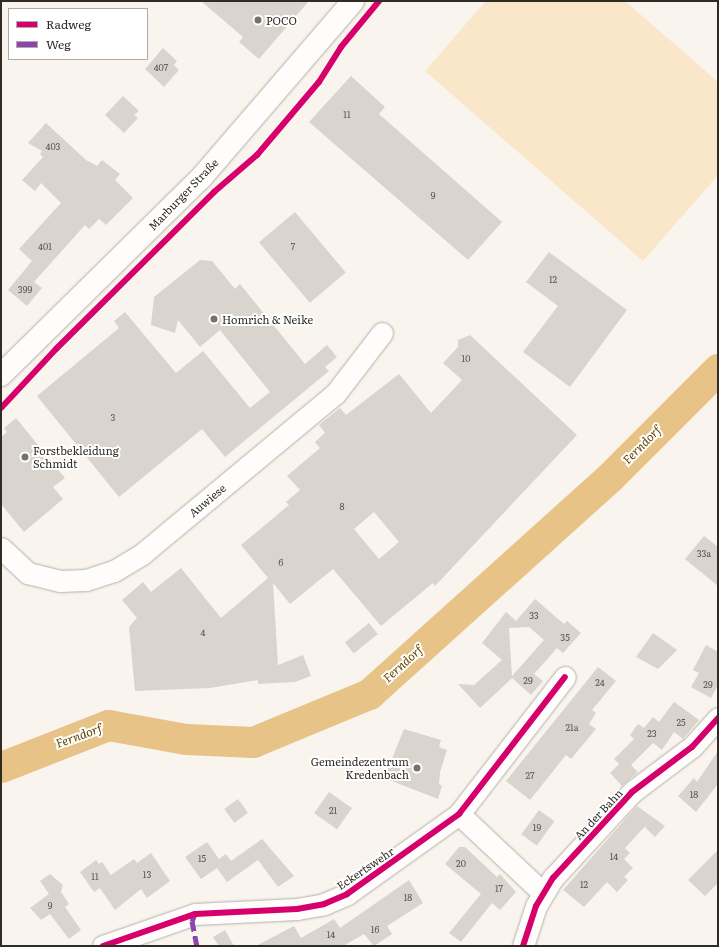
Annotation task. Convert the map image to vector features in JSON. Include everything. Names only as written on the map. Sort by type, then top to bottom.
[{"type":"main road","name":"Marburger Straße","points":[[1,375],[35,345],[201,178],[353,1]]},
{"type":"street","name":"Auwiese","points":[[1,548],[28,573],[60,581],[86,580],[114,571],[142,554],[335,394],[382,333]]},
{"type":"street","name":"Eckertswehr","points":[[103,946],[195,914],[297,909],[324,904],[347,894],[459,814],[565,677]]},
{"type":"street","name":"An der Bahn","points":[[523,946],[542,892],[632,792],[692,747],[718,718]]},
{"type":"street","points":[[459,814],[542,892]]},
{"type":"shaded area","points":[[486,1],[625,1],[718,82],[718,175],[643,261],[425,71]]},
{"type":"building","name":"POCO","points":[[201,1],[309,1],[259,59],[239,42],[243,37]]},
{"type":"building","points":[[163,48],[177,61],[174,65],[179,70],[164,87],[145,69]]},
{"type":"building","points":[[351,76],[385,107],[379,114],[502,222],[468,260],[309,122]]},
{"type":"building","points":[[123,96],[139,111],[134,115],[138,118],[124,133],[105,115]]},
{"type":"building","points":[[46,123],[86,160],[97,166],[102,160],[120,174],[115,180],[133,198],[106,225],[99,219],[89,229],[85,225],[34,282],[42,288],[27,306],[8,290],[32,261],[19,249],[61,203],[41,183],[35,191],[22,180],[43,157],[40,154],[42,151],[28,143]]},
{"type":"building","points":[[295,212],[346,273],[310,303],[259,242]]},
{"type":"building","points":[[549,252],[627,310],[570,387],[523,352],[558,306],[526,282]]},
{"type":"building","points":[[200,260],[212,261],[235,289],[240,284],[305,364],[327,345],[337,357],[325,367],[329,371],[225,457],[202,429],[119,497],[37,396],[119,328],[114,321],[125,312],[176,373],[203,351],[250,408],[270,392],[220,330],[200,347],[178,320],[175,333],[151,325],[154,297]]},
{"type":"building","points":[[470,335],[577,435],[435,586],[433,583],[381,626],[333,569],[290,604],[273,583],[278,665],[303,655],[311,676],[295,682],[258,684],[258,680],[210,688],[135,691],[129,627],[137,618],[122,600],[143,582],[151,592],[181,568],[221,618],[268,578],[241,545],[289,505],[286,502],[300,490],[287,476],[320,448],[315,442],[325,433],[319,425],[340,408],[346,415],[399,374],[431,413],[462,380],[443,363],[458,347],[458,340]],"holes":[[[374,512],[399,542],[379,559],[354,529]]]},
{"type":"building","name":"Forstbekleidung Schmidt","points":[[16,418],[65,478],[53,487],[63,499],[24,532],[1,504],[1,437],[7,432],[4,428]]},
{"type":"building","points":[[704,536],[718,547],[718,586],[685,559]]},
{"type":"building","points":[[535,599],[564,624],[567,621],[581,633],[563,653],[557,648],[534,674],[543,681],[531,695],[512,678],[480,708],[458,684],[474,685],[502,660],[482,643],[506,612],[516,621]],"holes":[[[529,627],[544,640],[512,676],[509,628]]]},
{"type":"building","points":[[369,623],[378,634],[354,653],[345,643]]},
{"type":"building","points":[[653,633],[677,650],[658,669],[636,657]]},
{"type":"building","points":[[706,645],[718,652],[718,685],[711,698],[691,687],[699,673],[693,670]]},
{"type":"building","points":[[598,667],[616,681],[592,710],[596,713],[589,724],[596,729],[571,759],[566,755],[530,800],[506,781]]},
{"type":"building","points":[[674,702],[699,720],[683,739],[674,732],[662,750],[653,743],[631,765],[638,772],[622,786],[610,773],[619,764],[614,759],[634,739],[630,735],[638,724],[644,728],[653,717],[659,722]]},
{"type":"building","name":"Gemeindezentrum Kredenbach","points":[[404,729],[441,740],[439,747],[447,750],[440,772],[439,784],[442,786],[438,799],[384,778]]},
{"type":"building","points":[[718,751],[718,784],[696,812],[678,796],[694,778],[697,782]]},
{"type":"building","points":[[329,792],[352,808],[337,829],[314,813]]},
{"type":"building","points":[[238,799],[248,813],[234,823],[224,809]]},
{"type":"building","points":[[637,806],[665,826],[655,837],[645,827],[649,822],[625,848],[630,853],[624,859],[633,868],[624,877],[628,880],[617,892],[607,882],[584,907],[563,890]]},
{"type":"building","points":[[539,810],[554,821],[537,845],[521,834]]},
{"type":"building","points":[[262,839],[294,876],[278,887],[258,860],[227,882],[217,868],[201,879],[185,857],[207,842],[219,859],[226,854],[231,861]]},
{"type":"building","points":[[459,847],[465,847],[497,877],[500,874],[516,892],[500,910],[492,903],[461,942],[449,933],[481,894],[445,864]]},
{"type":"building","points":[[718,850],[718,883],[705,896],[688,880]]},
{"type":"building","points":[[151,853],[170,881],[147,898],[141,889],[115,910],[100,888],[94,892],[80,872],[96,860],[99,864],[102,862],[111,875],[134,859],[137,863]]},
{"type":"building","points":[[50,874],[63,885],[61,892],[69,904],[65,907],[81,930],[69,939],[50,914],[41,920],[30,908],[49,894],[40,881]]},
{"type":"building","points":[[409,880],[423,903],[387,926],[392,934],[374,946],[364,934],[343,946],[256,946],[294,926],[301,938],[334,919],[340,928]]},
{"type":"building","points":[[225,930],[234,946],[219,946],[213,937]]},
{"type":"waterway","name":"Ferndorf","points":[[1,767],[108,725],[186,739],[253,742],[369,694],[610,477],[718,369]]},
{"type":"marked path","points":[[195,914],[192,921],[197,946]]},
{"type":"cycle path","points":[[1,408],[56,349],[214,192],[257,155],[319,82],[341,47],[379,1]]},
{"type":"cycle path","points":[[103,946],[195,914],[297,909],[324,904],[347,894],[459,814],[565,677]]},
{"type":"cycle path","points":[[523,946],[536,906],[553,878],[632,792],[692,747],[718,718]]},
{"type":"place","name":"POCO","points":[[258,20]]},
{"type":"place","name":"Homrich & Neike","points":[[214,319]]},
{"type":"place","name":"Forstbekleidung Schmidt","points":[[25,457]]},
{"type":"place","name":"Gemeindezentrum Kredenbach","points":[[417,768]]}]
